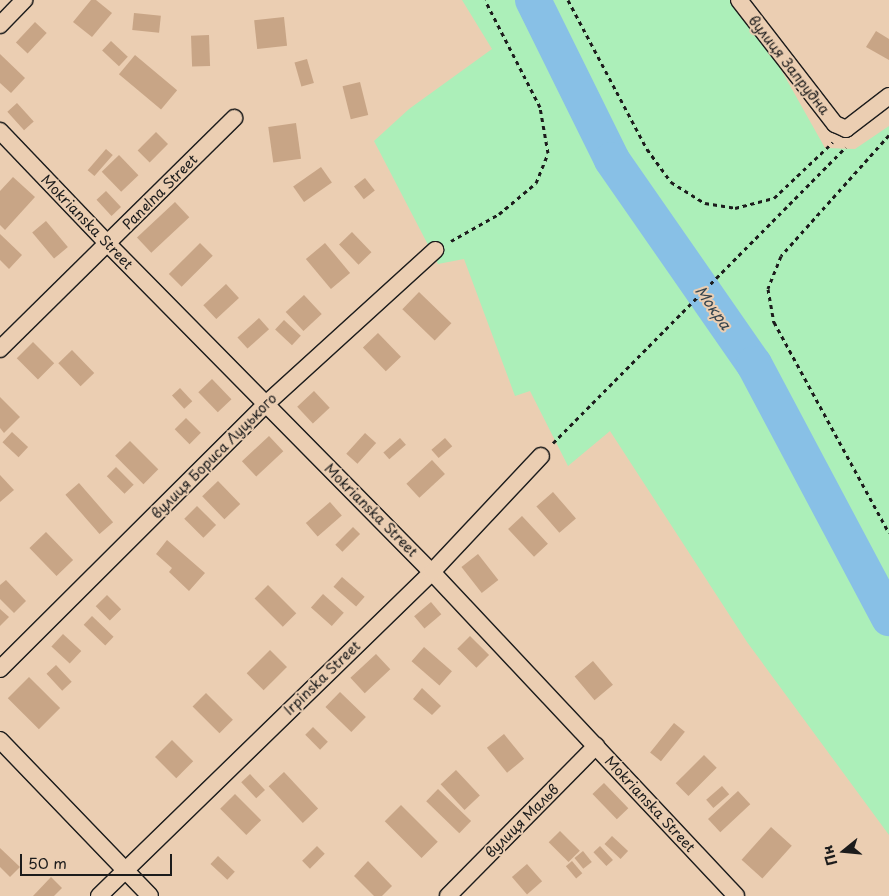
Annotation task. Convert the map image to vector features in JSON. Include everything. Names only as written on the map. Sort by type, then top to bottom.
[{"type":"street","points":[[0,25],[24,0]]},
{"type":"street","name":"вулиця Запрудна","points":[[739,0],[834,124],[846,129]]},
{"type":"street","points":[[846,129],[889,96]]},
{"type":"street","name":"Panelna Street","points":[[0,349],[234,118]]},
{"type":"street","name":"Mokrianska Street","points":[[0,131],[108,244],[432,572],[736,896]]},
{"type":"street","name":"вулиця Бориса Луцького","points":[[0,669],[266,404],[435,250]]},
{"type":"street","name":"Irpinska Street","points":[[99,896],[432,572],[541,456]]},
{"type":"street","points":[[0,740],[150,896]]},
{"type":"street","name":"вулиця Мальв","points":[[448,896],[596,746]]},
{"type":"path","points":[[435,250],[499,214],[536,183],[548,152],[540,107],[485,0]]},
{"type":"path","points":[[568,0],[647,149],[671,182],[705,203],[735,208],[774,198],[846,129]]},
{"type":"path","points":[[889,135],[781,256],[768,289],[774,322],[889,533]]},
{"type":"path","points":[[541,456],[847,146]]},
{"type":"green space","points":[[462,0],[735,0],[770,50],[825,148],[855,149],[889,126],[889,835],[747,642],[610,431],[568,466],[530,391],[515,396],[464,259],[438,264],[374,141],[409,109],[492,49]]},
{"type":"building","points":[[91,0],[96,0],[112,13],[92,37],[73,22]]},
{"type":"building","points":[[134,13],[161,16],[159,33],[132,30]]},
{"type":"building","points":[[284,17],[287,46],[257,49],[254,20]]},
{"type":"building","points":[[35,22],[47,33],[28,53],[16,42]]},
{"type":"building","points":[[876,31],[889,39],[889,60],[866,47]]},
{"type":"building","points":[[209,35],[210,66],[192,67],[191,36]]},
{"type":"building","points":[[111,41],[128,57],[119,66],[102,51]]},
{"type":"building","points":[[0,54],[25,78],[11,93],[0,83]]},
{"type":"building","points":[[135,55],[177,90],[161,110],[119,74]]},
{"type":"building","points":[[307,59],[314,83],[301,87],[295,63]]},
{"type":"building","points":[[360,82],[368,115],[351,119],[343,86]]},
{"type":"building","points":[[17,103],[34,122],[24,130],[7,112]]},
{"type":"building","points":[[296,123],[301,159],[273,163],[268,127]]},
{"type":"building","points":[[156,132],[168,144],[150,162],[138,150]]},
{"type":"building","points":[[106,149],[113,155],[94,176],[88,170]]},
{"type":"building","points":[[119,155],[138,175],[121,192],[102,172]]},
{"type":"building","points":[[321,167],[332,183],[304,202],[293,187]]},
{"type":"building","points":[[13,177],[35,197],[5,230],[0,225],[0,191]]},
{"type":"building","points":[[365,178],[375,191],[364,199],[354,187]]},
{"type":"building","points":[[106,191],[121,207],[111,216],[96,200]]},
{"type":"building","points":[[175,202],[189,217],[151,253],[137,237]]},
{"type":"building","points":[[46,221],[68,247],[54,259],[32,233]]},
{"type":"building","points":[[352,232],[371,252],[359,265],[339,245]]},
{"type":"building","points":[[0,234],[22,255],[9,269],[0,260]]},
{"type":"building","points":[[200,243],[213,256],[182,287],[169,274]]},
{"type":"building","points":[[325,243],[350,273],[331,289],[306,259]]},
{"type":"building","points":[[226,284],[239,298],[216,319],[203,305]]},
{"type":"building","points":[[419,292],[451,323],[435,341],[402,309]]},
{"type":"building","points":[[304,295],[322,314],[303,331],[286,312]]},
{"type":"building","points":[[259,318],[269,329],[247,349],[237,337]]},
{"type":"building","points":[[284,320],[301,336],[292,345],[275,330]]},
{"type":"building","points":[[378,333],[401,357],[386,371],[363,348]]},
{"type":"building","points":[[33,342],[54,363],[38,379],[17,358]]},
{"type":"building","points":[[72,350],[94,373],[81,386],[58,363]]},
{"type":"building","points":[[212,379],[231,399],[218,412],[198,392]]},
{"type":"building","points":[[180,388],[192,401],[184,409],[172,396]]},
{"type":"building","points":[[314,391],[330,408],[313,424],[297,407]]},
{"type":"building","points":[[0,397],[20,417],[4,433],[0,428]]},
{"type":"building","points":[[186,418],[201,433],[190,444],[175,429]]},
{"type":"building","points":[[12,432],[28,447],[19,457],[2,442]]},
{"type":"building","points":[[365,433],[376,443],[357,464],[346,454]]},
{"type":"building","points":[[269,436],[283,451],[256,477],[242,461]]},
{"type":"building","points":[[400,438],[406,445],[389,459],[383,452]]},
{"type":"building","points":[[445,438],[452,446],[439,458],[431,450]]},
{"type":"building","points":[[130,441],[158,469],[143,484],[115,456]]},
{"type":"building","points":[[432,460],[445,474],[419,498],[406,484]]},
{"type":"building","points":[[116,467],[134,485],[124,494],[107,476]]},
{"type":"building","points":[[0,475],[14,490],[0,502]]},
{"type":"building","points":[[218,481],[240,504],[224,519],[202,496]]},
{"type":"building","points":[[79,483],[113,522],[100,534],[65,495]]},
{"type":"building","points":[[553,492],[576,518],[559,533],[536,506]]},
{"type":"building","points":[[330,502],[342,516],[318,537],[306,523]]},
{"type":"building","points":[[197,506],[216,525],[203,538],[184,519]]},
{"type":"building","points":[[522,516],[548,544],[534,557],[508,529]]},
{"type":"building","points":[[353,527],[360,534],[342,552],[335,545]]},
{"type":"building","points":[[46,532],[73,560],[57,576],[29,548]]},
{"type":"building","points":[[167,540],[205,573],[189,591],[169,572],[172,568],[156,554]]},
{"type":"building","points":[[478,554],[498,580],[482,593],[461,567]]},
{"type":"building","points":[[342,577],[365,597],[356,606],[333,587]]},
{"type":"building","points":[[6,580],[26,601],[14,613],[0,599],[0,585]]},
{"type":"building","points":[[268,585],[296,613],[283,627],[255,598]]},
{"type":"building","points":[[323,594],[344,613],[332,626],[311,607]]},
{"type":"building","points":[[107,595],[121,609],[110,620],[96,606]]},
{"type":"building","points":[[431,602],[441,614],[424,628],[414,616]]},
{"type":"building","points":[[0,609],[9,617],[0,626]]},
{"type":"building","points":[[92,616],[114,637],[105,645],[84,625]]},
{"type":"building","points":[[63,634],[81,651],[70,663],[51,646]]},
{"type":"building","points":[[470,636],[489,655],[476,668],[457,649]]},
{"type":"building","points":[[424,647],[452,671],[439,686],[412,661]]},
{"type":"building","points":[[270,650],[287,667],[264,690],[247,673]]},
{"type":"building","points":[[376,654],[390,669],[365,693],[350,678]]},
{"type":"building","points":[[593,661],[613,685],[595,700],[575,676]]},
{"type":"building","points":[[56,665],[72,682],[62,691],[46,674]]},
{"type":"building","points":[[29,677],[60,708],[39,729],[8,698]]},
{"type":"building","points":[[422,688],[441,706],[432,715],[413,699]]},
{"type":"building","points":[[340,692],[366,717],[351,732],[325,707]]},
{"type":"building","points":[[206,693],[233,720],[219,733],[193,706]]},
{"type":"building","points":[[674,723],[685,732],[661,761],[650,753]]},
{"type":"building","points":[[313,727],[328,742],[320,750],[305,735]]},
{"type":"building","points":[[504,734],[524,759],[507,773],[487,748]]},
{"type":"building","points":[[172,740],[193,761],[176,778],[155,757]]},
{"type":"building","points":[[704,755],[717,768],[688,796],[676,783]]},
{"type":"building","points":[[456,770],[480,796],[465,810],[441,784]]},
{"type":"building","points":[[284,772],[318,809],[303,823],[269,786]]},
{"type":"building","points":[[250,774],[265,790],[256,798],[241,782]]},
{"type":"building","points":[[604,783],[628,808],[617,819],[592,794]]},
{"type":"building","points":[[722,786],[729,794],[713,808],[706,800]]},
{"type":"building","points":[[438,789],[471,821],[459,833],[426,801]]},
{"type":"building","points":[[738,791],[750,804],[720,832],[708,819]]},
{"type":"building","points":[[235,794],[261,820],[246,835],[220,809]]},
{"type":"building","points":[[401,805],[438,842],[422,858],[385,821]]},
{"type":"building","points":[[771,827],[792,846],[762,878],[742,860]]},
{"type":"building","points":[[560,831],[580,851],[568,862],[549,842]]},
{"type":"building","points":[[612,836],[628,851],[621,859],[604,844]]},
{"type":"building","points":[[317,846],[325,854],[310,869],[302,861]]},
{"type":"building","points":[[600,846],[613,860],[606,866],[593,852]]},
{"type":"building","points":[[0,848],[20,867],[10,877],[0,867]]},
{"type":"building","points":[[583,851],[592,862],[583,869],[574,858]]},
{"type":"building","points":[[218,856],[235,872],[227,880],[210,864]]},
{"type":"building","points":[[368,861],[392,886],[382,896],[374,896],[354,876]]},
{"type":"building","points":[[572,861],[582,873],[576,878],[566,866]]},
{"type":"building","points":[[527,864],[542,881],[527,894],[512,877]]},
{"type":"building","points":[[51,877],[62,888],[54,896],[33,896]]},
{"type":"waterway","name":"Мокра","points":[[533,0],[612,160],[754,364],[889,618]]}]
